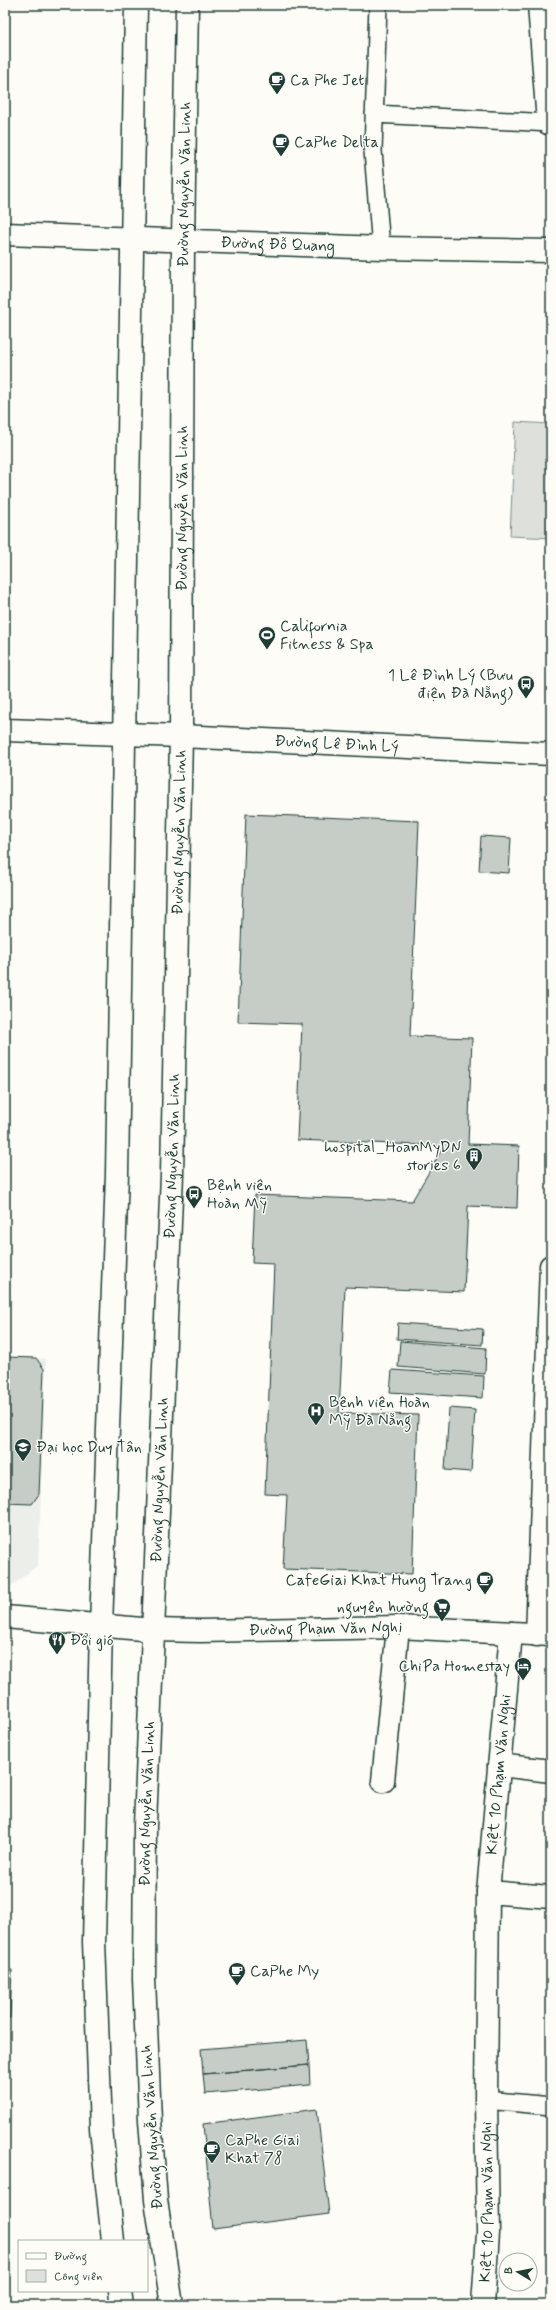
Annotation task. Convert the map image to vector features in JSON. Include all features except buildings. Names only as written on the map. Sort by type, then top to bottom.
[{"type":"main road","points":[[113,2240],[101,2129],[94,1942],[101,1627],[117,1174],[136,5]]},
{"type":"main road","name":"Đường Nguyễn Văn Linh","points":[[172,2305],[156,2200],[150,2120],[144,1986],[145,1825],[172,1174],[181,736],[183,240],[187,5]]},
{"type":"main road","points":[[539,5],[549,123]]},
{"type":"main road","name":"Đường Đỗ Quang","points":[[5,234],[132,240],[183,240],[381,248],[551,251]]},
{"type":"main road","name":"Đường Lê Đình Lý","points":[[5,730],[123,733],[551,754]]},
{"type":"main road","points":[[544,1635],[551,1266]]},
{"type":"main road","name":"Đường Phạm Văn Nghị","points":[[5,1617],[101,1627],[154,1630],[398,1627],[544,1635]]},
{"type":"main road","points":[[383,1781],[398,1627]]},
{"type":"main road","name":"Kiệt 10 Phạm Văn Nghi","points":[[483,2305],[488,2233],[486,2100],[488,1892],[512,1633]]},
{"type":"main road","points":[[500,1765],[551,1771]]},
{"type":"main road","points":[[488,1892],[551,1898]]},
{"type":"main road","points":[[120,2292],[122,2305]]},
{"type":"lane","points":[[378,5],[373,151],[381,248]]},
{"type":"lane","points":[[374,114],[549,123]]},
{"type":"lane","name":"Kiệt 10 Phạm Văn Nghi","points":[[486,2100],[551,2106]]},
{"type":"shaded area","name":"Đại học Duy Tân","points":[[5,1357],[46,1359],[38,1565],[11,1586],[5,1585]]},
{"type":"green space","points":[[515,422],[551,424],[551,538],[510,536]]},
{"type":"place","name":"Ca Phe Jet","points":[[277,95]]},
{"type":"place","name":"CaPhe Delta","points":[[281,157]]},
{"type":"place","name":"California Fitness & Spa","points":[[267,650]]},
{"type":"place","name":"1 Lê Đình Lý (Bưu điện Đà Nẵng)","points":[[526,699]]},
{"type":"place","name":"hospital_HoanMyDN stories 6","points":[[474,1171]]},
{"type":"place","name":"Bệnh viện Hoàn Mỹ","points":[[194,1209]]},
{"type":"place","name":"Bệnh viện Hoàn Mỹ Đà Nẵng","points":[[316,1426]]},
{"type":"place","name":"Đại học Duy Tân","points":[[23,1462]]},
{"type":"place","name":"CafeGiai Khat Hung Trang","points":[[485,1595]]},
{"type":"place","name":"nguyên hường","points":[[442,1622]]},
{"type":"place","name":"Đổi gió","points":[[57,1655]]},
{"type":"place","name":"ChiPa Homestay","points":[[523,1681]]},
{"type":"place","name":"CaPhe My","points":[[237,1986]]},
{"type":"place","name":"CaPhe Giai Khat 78","points":[[212,2164]]}]
